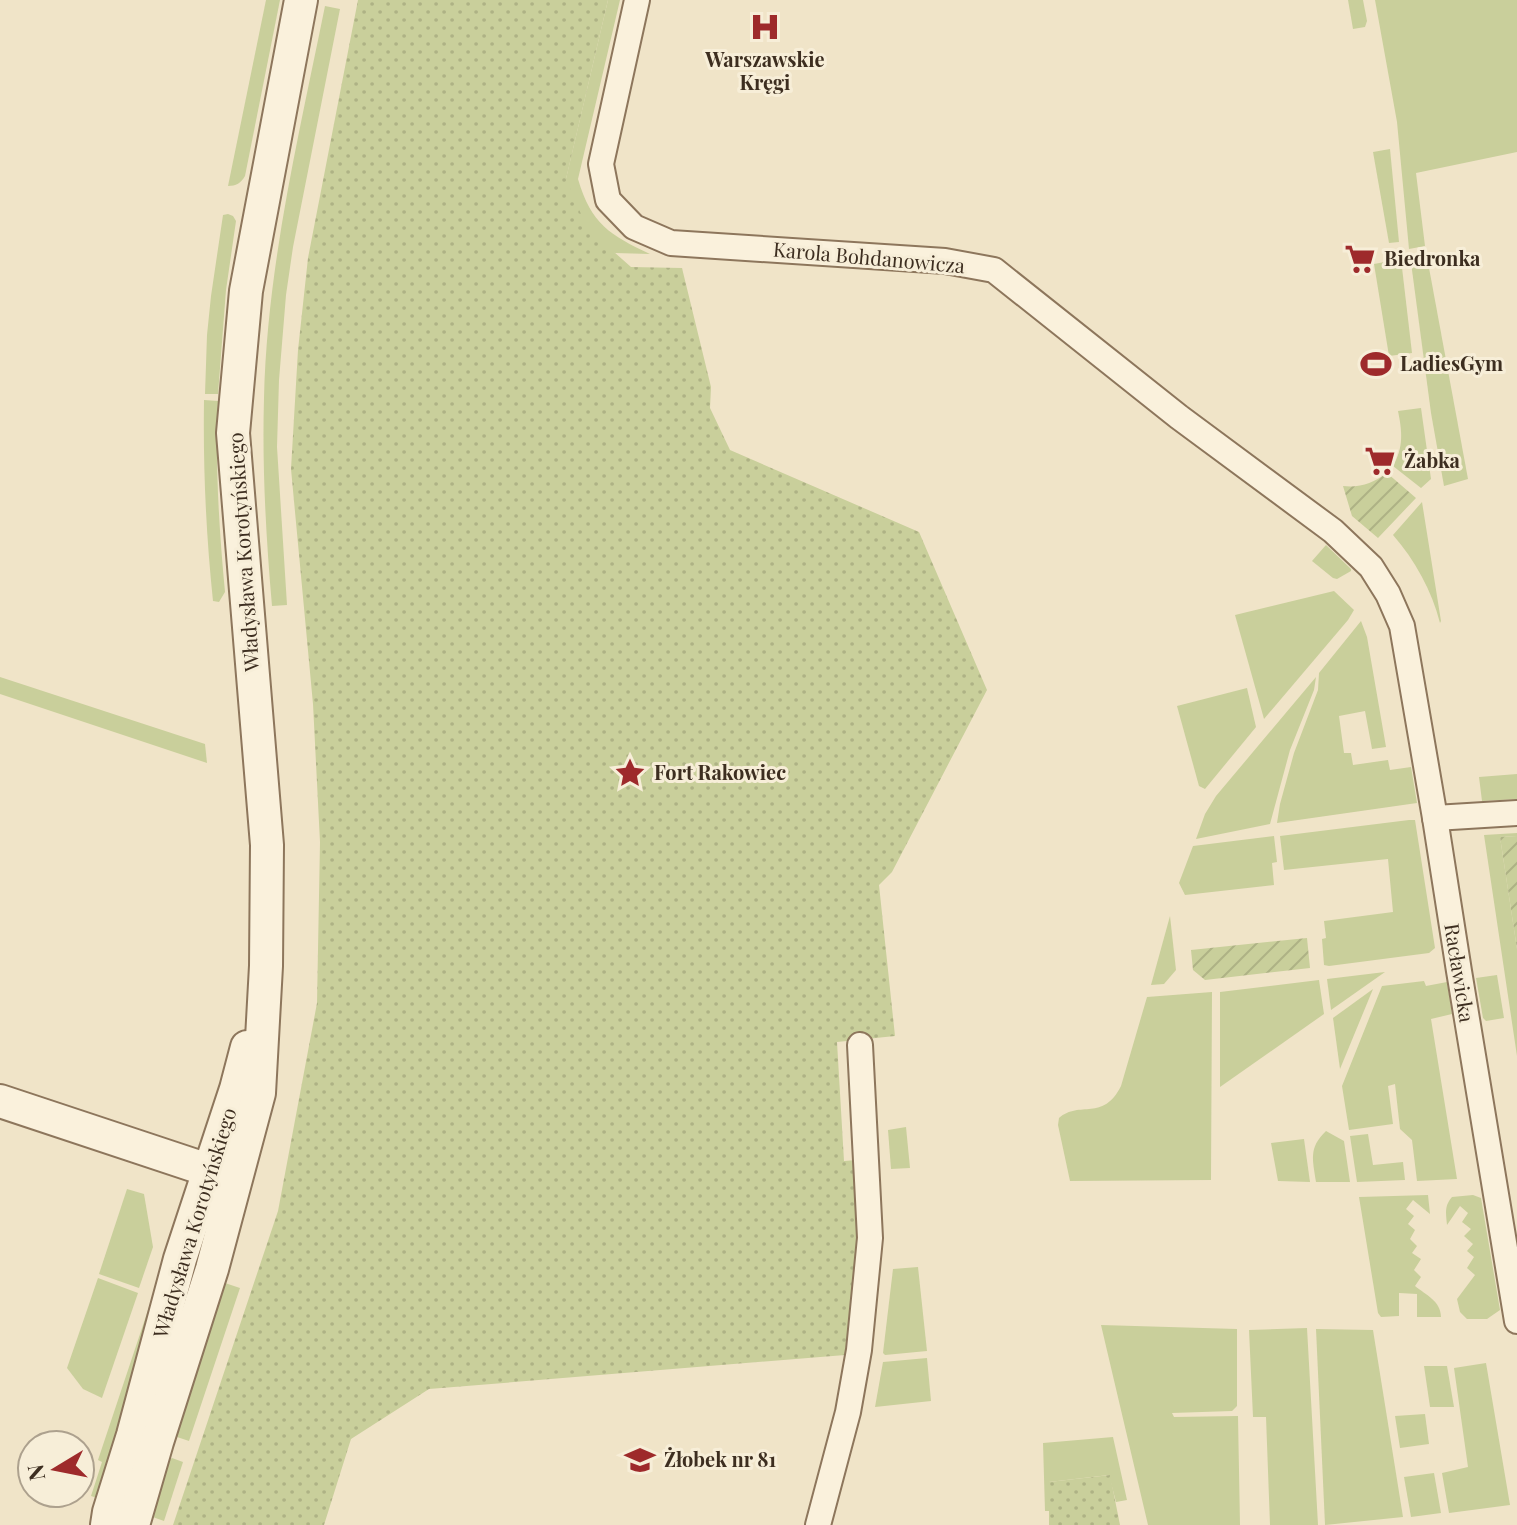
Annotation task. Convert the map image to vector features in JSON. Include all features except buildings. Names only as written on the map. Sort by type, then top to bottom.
[{"type":"street","name":"Władysława Korotyńskiego","points":[[107,1525],[180,1259],[259,1093],[266,966],[267,845],[233,433],[246,291],[301,0]]},
{"type":"street","name":"Karola Bohdanowicza","points":[[637,0],[601,164],[608,200],[634,227],[671,243],[945,261],[994,270],[1179,417],[1333,531],[1371,567],[1388,594],[1402,626]]},
{"type":"street","name":"Racławicka","points":[[1402,626],[1517,1321]]},
{"type":"street","points":[[1435,818],[1517,813]]},
{"type":"street","points":[[818,1525],[848,1412],[859,1350],[870,1238],[860,1045]]},
{"type":"street","points":[[0,1101],[223,1174]]},
{"type":"street","name":"Władysława Korotyńskiego","points":[[133,1525],[212,1269],[223,1174]]},
{"type":"green space","points":[[266,0],[280,0],[245,176],[238,184],[228,186]]},
{"type":"green space","name":"Fort Rakowiec","points":[[358,0],[608,0],[566,179],[584,221],[631,267],[682,268],[711,387],[710,408],[730,450],[919,532],[987,690],[892,872],[879,885],[895,1036],[837,1042],[844,1161],[857,1160],[860,1220],[850,1338],[845,1355],[429,1389],[351,1439],[324,1525],[173,1525],[278,1211],[317,1003],[320,842],[313,704],[291,469],[298,350],[308,258]]},
{"type":"green space","points":[[608,0],[620,0],[578,179],[589,207],[604,226],[624,241],[650,254],[615,253],[553,234]]},
{"type":"green space","points":[[1348,0],[1363,0],[1367,21],[1365,27],[1353,29]]},
{"type":"green space","points":[[1375,0],[1517,0],[1517,152],[1416,173],[1425,246],[1409,249],[1397,122]]},
{"type":"green space","points":[[325,6],[340,9],[286,295],[277,447],[287,605],[272,606],[264,476],[266,349],[286,201]]},
{"type":"green space","points":[[1390,149],[1399,242],[1389,243],[1373,152]]},
{"type":"green space","points":[[228,214],[236,221],[226,290],[218,394],[205,394],[211,296],[223,215]]},
{"type":"green space","points":[[1410,255],[1427,257],[1468,479],[1444,486],[1431,413]]},
{"type":"green space","points":[[1401,259],[1412,353],[1389,356],[1374,264]]},
{"type":"green space","points":[[204,400],[218,401],[218,496],[225,592],[219,602],[213,601],[208,551]]},
{"type":"green space","points":[[1421,408],[1431,479],[1421,488],[1393,466],[1401,439],[1398,411]]},
{"type":"green space","points":[[1387,473],[1416,498],[1378,538],[1352,516],[1343,486],[1366,484]]},
{"type":"green space","points":[[1422,502],[1440,623],[1422,576],[1393,535]]},
{"type":"green space","points":[[1326,545],[1351,571],[1333,578],[1312,561]]},
{"type":"green space","points":[[1334,591],[1354,610],[1264,719],[1235,615]]},
{"type":"green space","points":[[1361,621],[1367,637],[1386,747],[1372,749],[1365,711],[1339,716],[1344,753],[1351,753],[1353,765],[1388,760],[1390,770],[1411,767],[1417,803],[1277,823],[1294,753],[1318,690],[1319,673]]},
{"type":"green space","points":[[0,677],[205,744],[207,763],[0,694]]},
{"type":"green space","points":[[1316,677],[1314,690],[1290,750],[1270,824],[1196,839],[1216,796]]},
{"type":"green space","points":[[1247,688],[1256,727],[1205,789],[1199,786],[1177,706]]},
{"type":"green space","points":[[1517,774],[1517,799],[1482,801],[1479,777]]},
{"type":"green space","points":[[1415,820],[1435,948],[1429,953],[1324,965],[1324,921],[1393,912],[1388,859],[1284,870],[1280,836]]},
{"type":"green space","points":[[1517,833],[1517,836],[1500,837],[1517,949],[1517,1056],[1484,835]]},
{"type":"green space","points":[[1274,836],[1277,862],[1272,863],[1274,885],[1185,895],[1179,883],[1193,846]]},
{"type":"green space","points":[[1517,836],[1517,949],[1500,837]]},
{"type":"green space","points":[[1170,916],[1176,970],[1164,984],[1151,985]]},
{"type":"green space","points":[[1307,938],[1310,968],[1205,980],[1193,970],[1191,950]]},
{"type":"green space","points":[[1385,972],[1331,1010],[1327,979]]},
{"type":"green space","points":[[1497,975],[1504,1018],[1486,1021],[1476,978]]},
{"type":"green space","points":[[1319,980],[1324,1014],[1220,1087],[1220,992]]},
{"type":"green space","points":[[1424,981],[1426,986],[1447,982],[1452,1014],[1431,1019],[1457,1179],[1417,1181],[1412,1140],[1400,1129],[1395,1084],[1388,1086],[1393,1124],[1349,1130],[1342,1086],[1382,986]]},
{"type":"green space","points":[[1373,989],[1340,1069],[1333,1018]]},
{"type":"green space","points":[[1212,992],[1211,1180],[1070,1181],[1059,1118],[1075,1110],[1107,1104],[1114,1097],[1121,1086],[1147,997]]},
{"type":"green space","points":[[906,1127],[910,1168],[891,1169],[888,1130]]},
{"type":"green space","points":[[1326,1131],[1344,1141],[1350,1182],[1316,1182],[1314,1149]]},
{"type":"green space","points":[[1368,1134],[1373,1165],[1403,1162],[1405,1180],[1357,1182],[1350,1136]]},
{"type":"green space","points":[[1304,1139],[1310,1182],[1278,1181],[1271,1143]]},
{"type":"green space","points":[[127,1189],[144,1194],[153,1247],[139,1288],[99,1274]]},
{"type":"green space","points":[[1428,1195],[1430,1214],[1413,1200],[1406,1209],[1414,1216],[1408,1224],[1415,1230],[1410,1239],[1417,1246],[1412,1253],[1421,1259],[1414,1270],[1421,1277],[1415,1286],[1436,1303],[1441,1317],[1417,1317],[1417,1294],[1399,1293],[1399,1316],[1381,1317],[1359,1197]]},
{"type":"green space","points":[[1473,1195],[1481,1198],[1500,1310],[1487,1319],[1467,1319],[1460,1312],[1457,1299],[1475,1275],[1467,1268],[1474,1257],[1467,1251],[1473,1244],[1464,1236],[1471,1229],[1462,1222],[1468,1213],[1460,1206],[1447,1225],[1449,1200]]},
{"type":"green space","points":[[164,1262],[103,1500],[96,1498],[96,1481],[102,1462],[98,1460]]},
{"type":"green space","points":[[918,1267],[927,1351],[885,1355],[893,1269]]},
{"type":"green space","points":[[98,1278],[138,1293],[102,1398],[83,1389],[67,1368]]},
{"type":"green space","points":[[225,1283],[240,1288],[189,1441],[174,1434]]},
{"type":"green space","points":[[1101,1325],[1237,1329],[1237,1406],[1232,1411],[1172,1413],[1174,1417],[1238,1416],[1240,1525],[1148,1525]]},
{"type":"green space","points":[[1307,1328],[1318,1525],[1270,1525],[1266,1417],[1253,1417],[1249,1330]]},
{"type":"green space","points":[[1316,1329],[1373,1330],[1403,1517],[1325,1525]]},
{"type":"green space","points":[[927,1358],[931,1401],[875,1407],[883,1362]]},
{"type":"green space","points":[[1486,1363],[1510,1505],[1449,1513],[1442,1473],[1468,1467],[1454,1368]]},
{"type":"green space","points":[[1424,1366],[1447,1366],[1454,1407],[1430,1407]]},
{"type":"green space","points":[[1425,1414],[1429,1444],[1400,1448],[1395,1416]]},
{"type":"green space","points":[[1113,1437],[1127,1500],[1116,1502],[1109,1475],[1049,1482],[1049,1511],[1045,1511],[1043,1443]]},
{"type":"green space","points":[[172,1458],[183,1462],[164,1521],[147,1515],[167,1461]]},
{"type":"green space","points":[[1434,1473],[1441,1513],[1411,1517],[1404,1477]]},
{"type":"green space","points":[[1110,1475],[1120,1525],[1049,1525],[1049,1482]]},
{"type":"place","name":"Warszawskie Kręgi","points":[[765,27]]},
{"type":"place","name":"Biedronka","points":[[1360,259]]},
{"type":"place","name":"LadiesGym","points":[[1376,364]]},
{"type":"place","name":"Żabka","points":[[1380,461]]},
{"type":"place","name":"Fort Rakowiec","points":[[630,773]]},
{"type":"place","name":"Żłobek nr 81","points":[[640,1460]]}]
